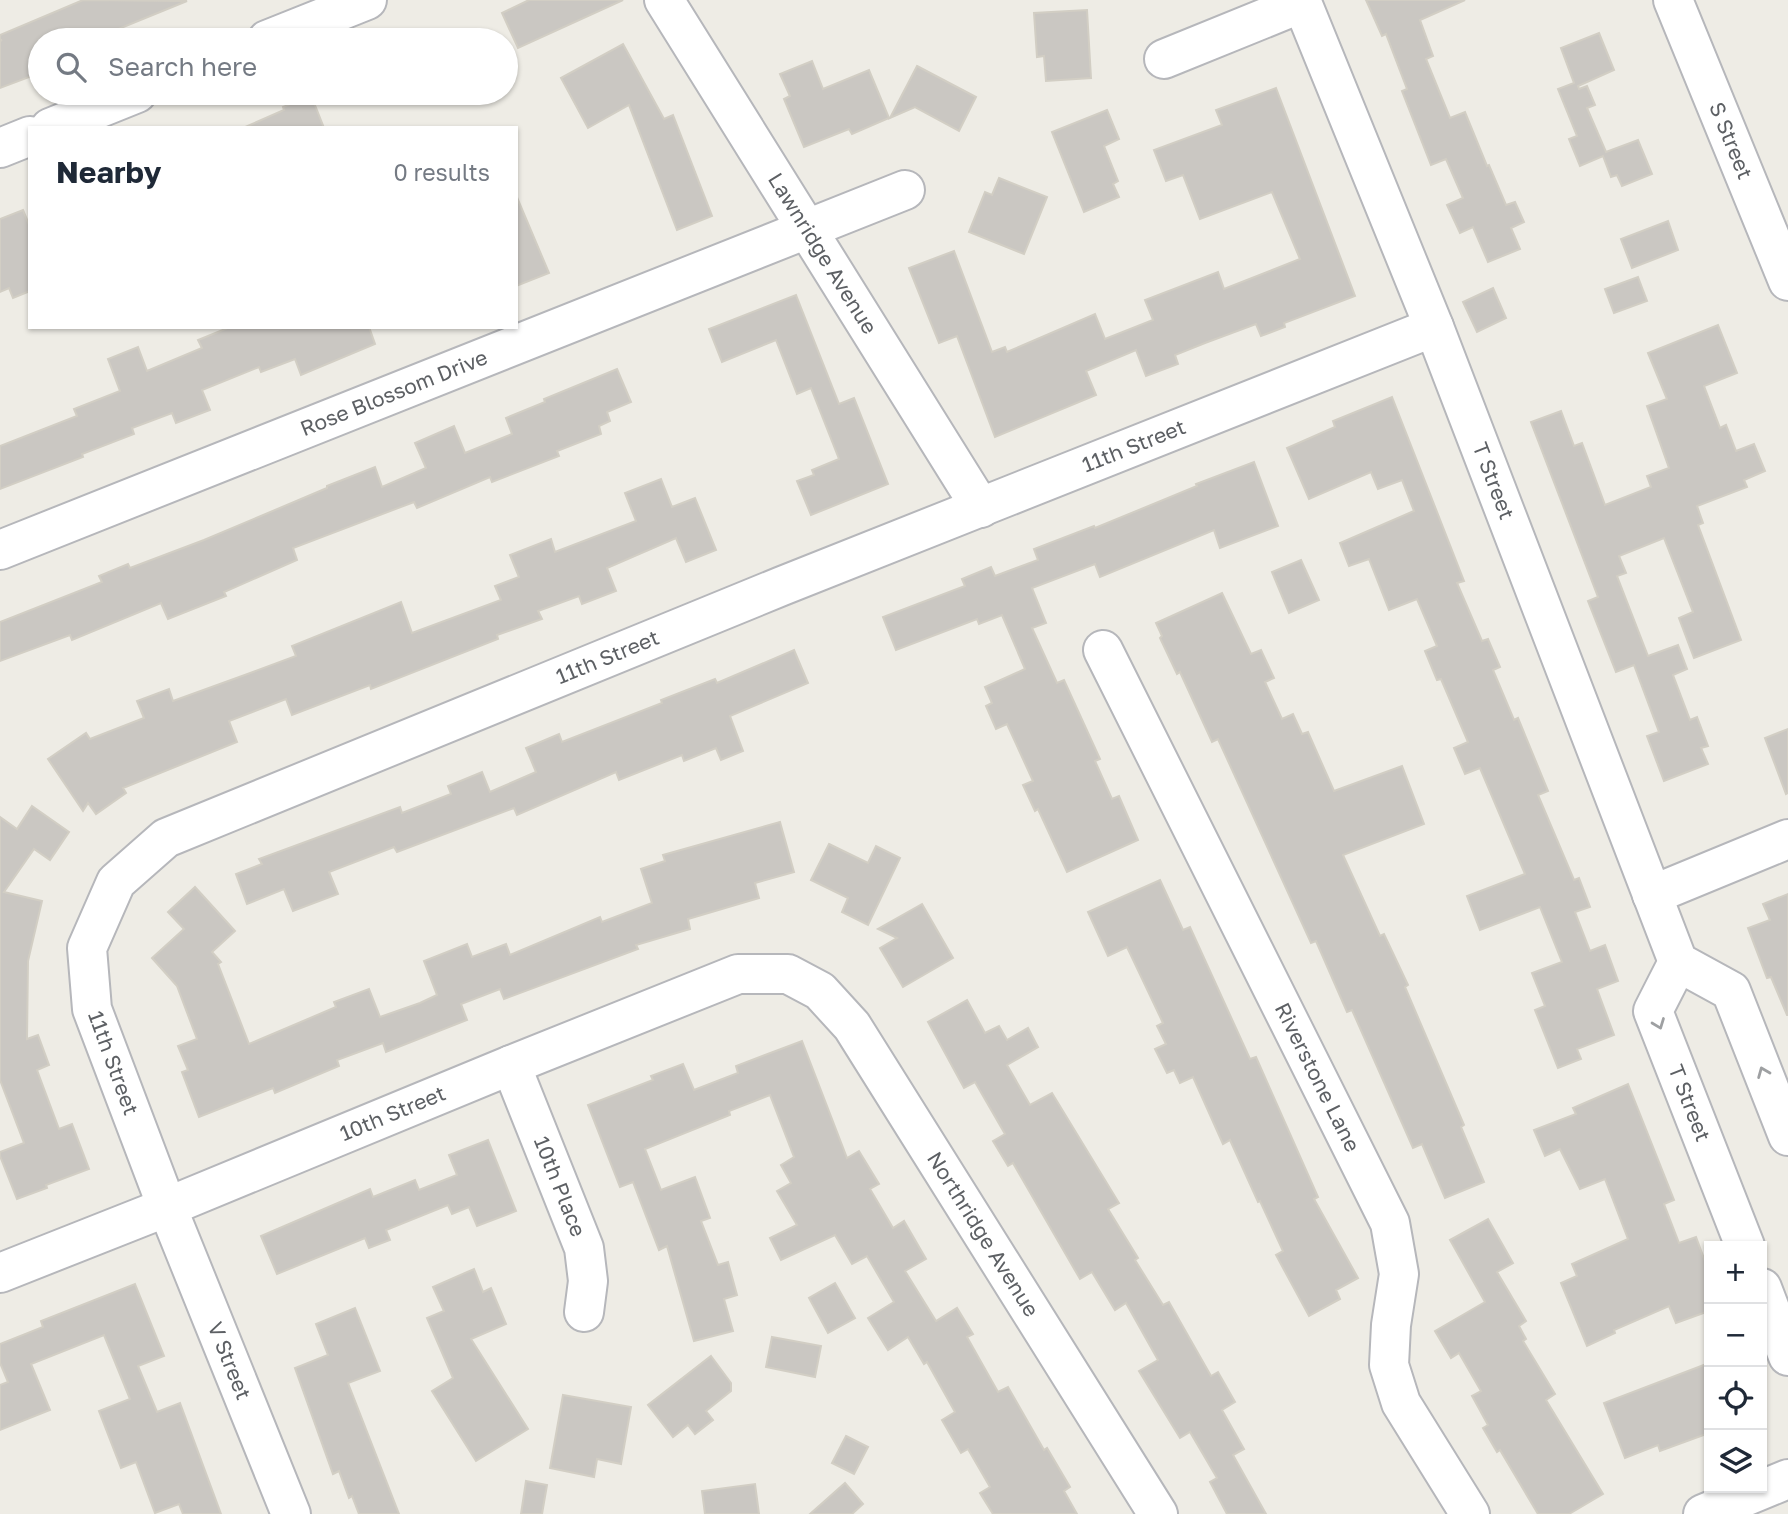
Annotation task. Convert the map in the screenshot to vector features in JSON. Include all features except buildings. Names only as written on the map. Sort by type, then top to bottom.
[{"type":"street","points":[[297,28],[368,0]]},
{"type":"street","name":"Lawnridge Avenue","points":[[664,0],[981,508]]},
{"type":"street","name":"S Street","points":[[1673,0],[1788,281]]},
{"type":"street","name":"T Street","points":[[1164,59],[1302,1],[1434,327],[1678,962],[1653,1011],[1743,1241]]},
{"type":"street","points":[[55,126],[107,105]]},
{"type":"street","points":[[0,148],[28,137]]},
{"type":"street","name":"Rose Blossom Drive","points":[[0,550],[905,190]]},
{"type":"street","name":"11th Street","points":[[167,1208],[92,1009],[87,948],[116,882],[166,838],[777,588],[1434,327]]},
{"type":"street","name":"Riverstone Lane","points":[[1102,650],[1390,1223],[1399,1274],[1391,1325],[1390,1365],[1401,1403],[1469,1514]]},
{"type":"street","points":[[1652,895],[1788,839]]},
{"type":"street","points":[[1678,962],[1731,991],[1788,1136]]},
{"type":"street","name":"10th Street","points":[[0,1273],[167,1208],[738,974],[788,974]]},
{"type":"street","name":"Northridge Avenue","points":[[788,974],[820,991],[852,1026],[1158,1514]]},
{"type":"street","name":"10th Place","points":[[511,1065],[584,1248],[588,1281],[584,1312]]},
{"type":"street","name":"V Street","points":[[167,1208],[291,1514]]},
{"type":"street","points":[[1767,1302],[1788,1356]]},
{"type":"street","points":[[1703,1514],[1788,1479]]}]
